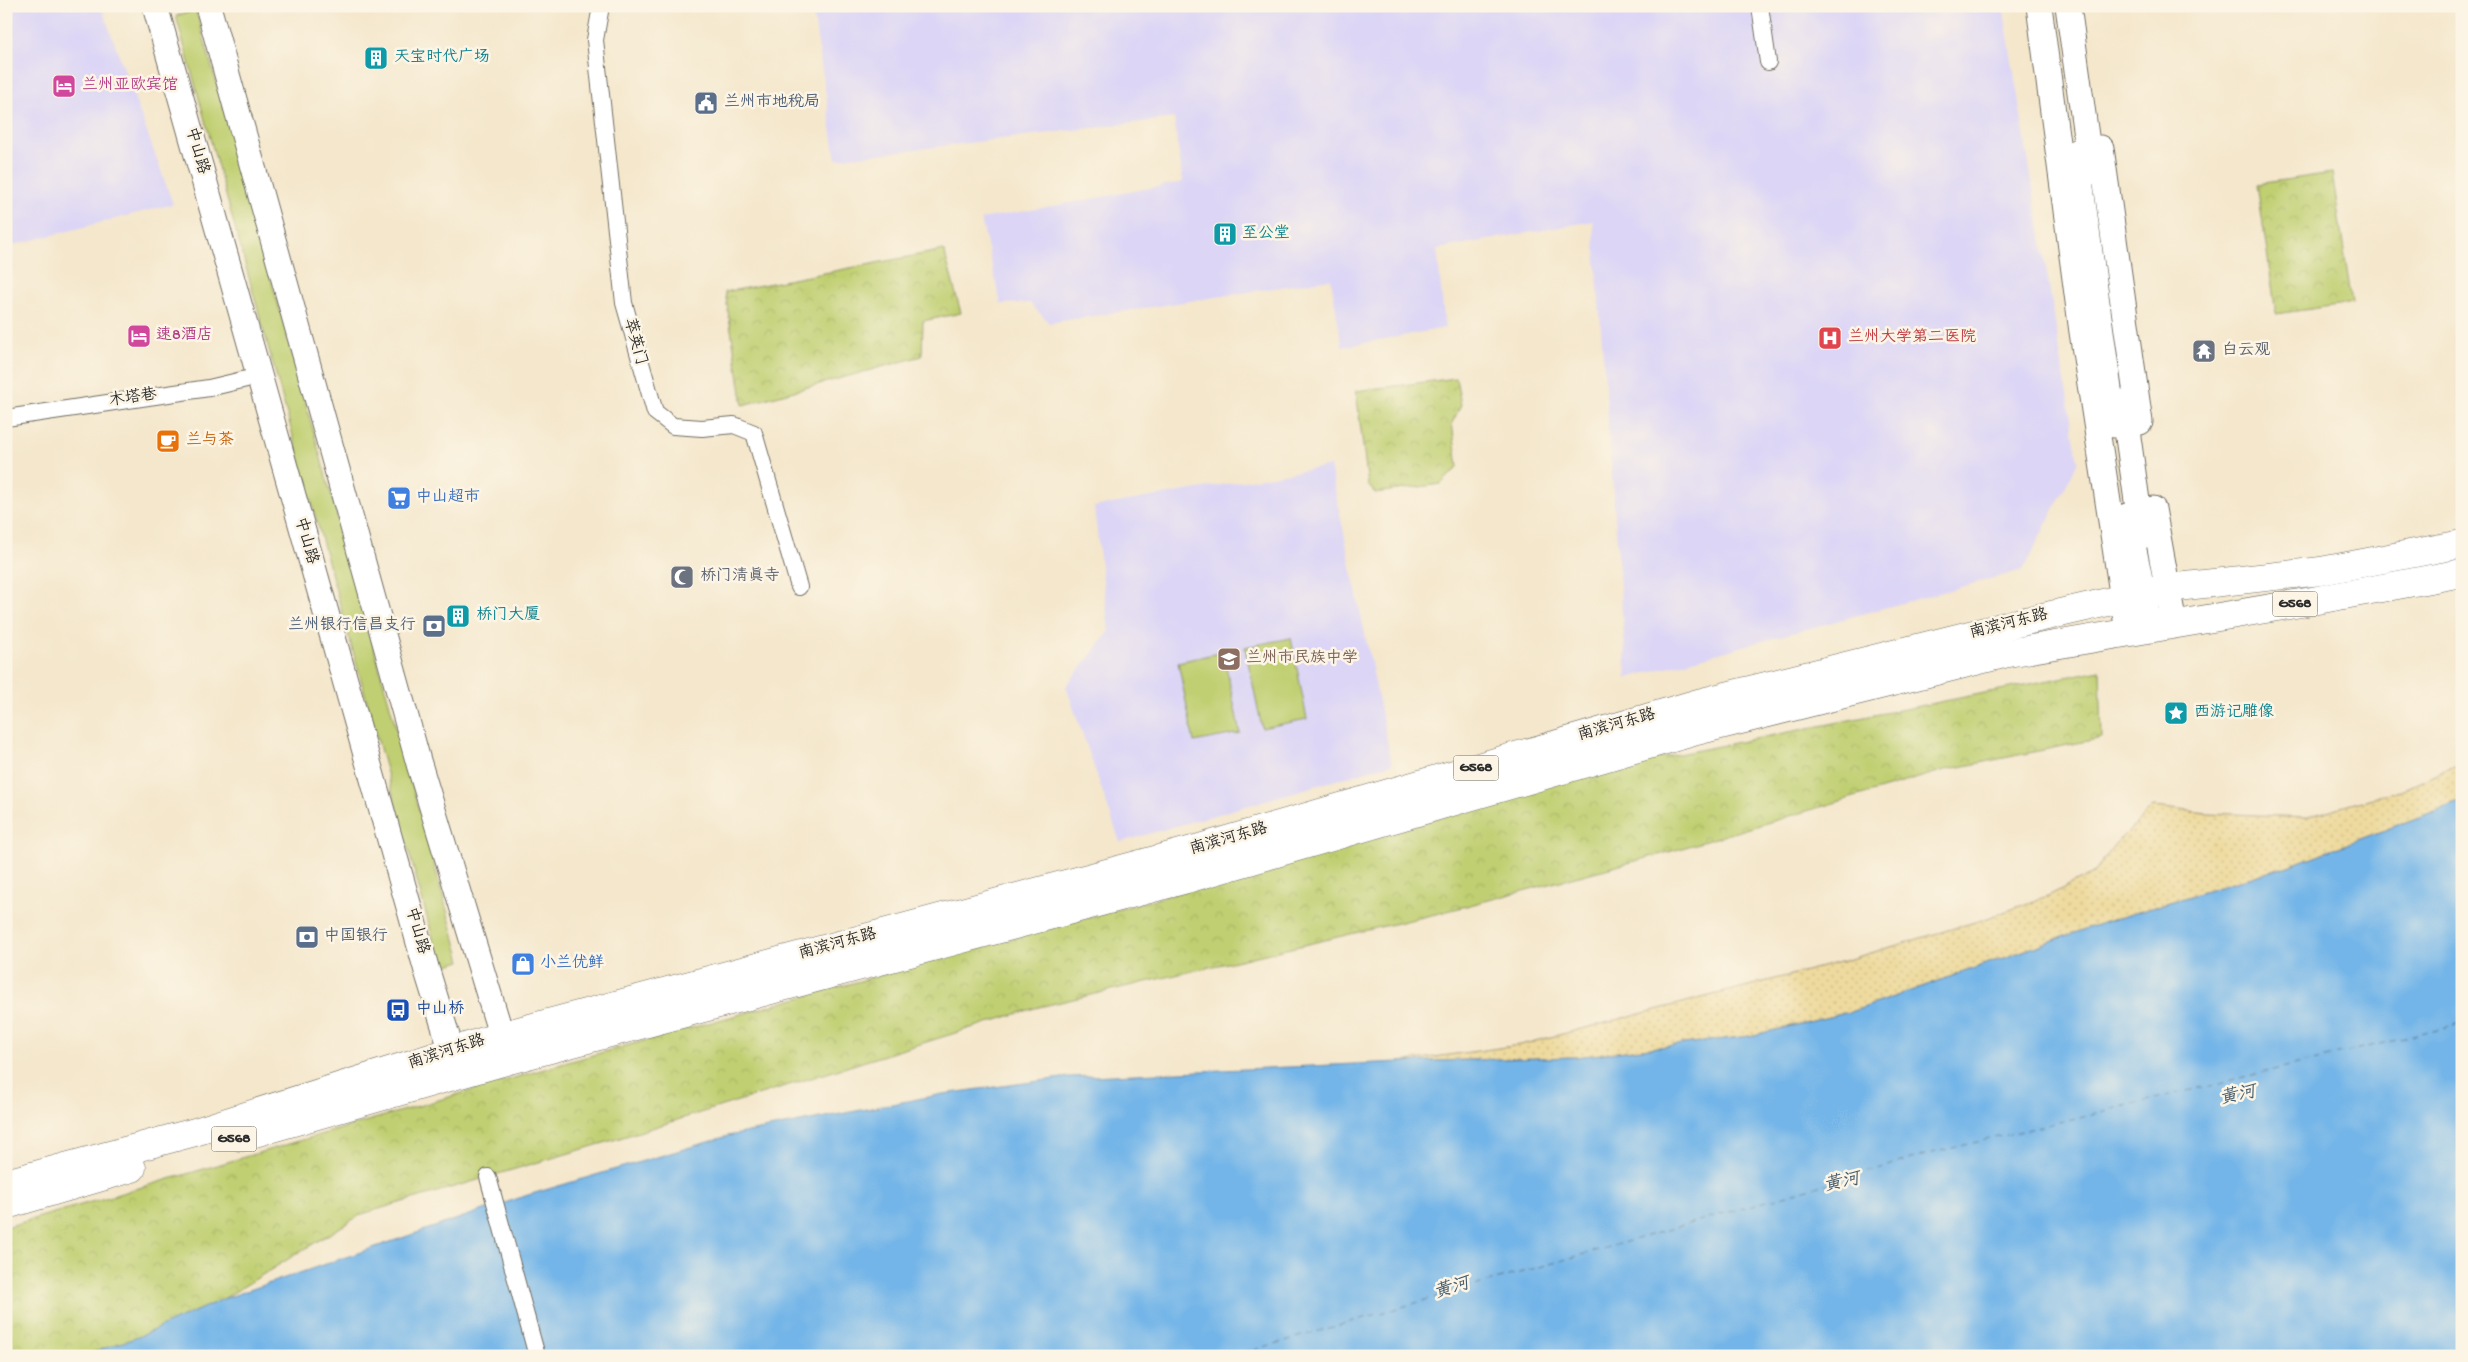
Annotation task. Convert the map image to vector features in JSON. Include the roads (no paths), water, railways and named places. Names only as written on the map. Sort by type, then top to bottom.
[{"type":"highway","name":"南滨河东路","points":[[6,1205],[504,1048],[1702,702],[2146,593],[2321,571],[2462,544]]},
{"type":"highway","name":"南滨河东路","points":[[504,1048],[1187,879],[1693,732],[2008,653],[2462,572]]},
{"type":"highway","name":"南滨河东路","points":[[6,1183],[457,1063]]},
{"type":"main road","name":"中山路","points":[[155,6],[427,971],[457,1063]]},
{"type":"main road","points":[[208,6],[419,764],[504,1048]]},
{"type":"main road","points":[[2039,6],[2082,332],[2114,537],[2146,593]]},
{"type":"main road","points":[[2056,6],[2132,511],[2152,628]]},
{"type":"main road","points":[[2068,6],[2132,511]]},
{"type":"main road","points":[[2081,6],[2153,512],[2146,593],[2152,628]]},
{"type":"street","name":"萃英门","points":[[601,6],[595,40],[624,304],[655,412],[673,426],[702,428],[734,425],[754,434],[799,588]]},
{"type":"street","points":[[1760,6],[1768,62]]},
{"type":"street","name":"木塔巷","points":[[6,418],[209,388],[259,376]]},
{"type":"street","points":[[488,1177],[538,1356]]},
{"type":"water","name":"黄河","points":[[2462,801],[2462,1356],[82,1356],[138,1337],[223,1299],[528,1195],[728,1136],[943,1094],[1069,1077],[1399,1062],[1576,1057],[1750,1036],[1854,1011],[2099,924],[2288,866]]},
{"type":"place","name":"天宝时代广场","points":[[376,58]]},
{"type":"place","name":"兰州亚欧宾馆","points":[[64,86]]},
{"type":"place","name":"兰州市地税局","points":[[706,103]]},
{"type":"place","name":"至公堂","points":[[1225,234]]},
{"type":"place","name":"速8酒店","points":[[139,336]]},
{"type":"place","name":"兰州大学第二医院","points":[[1830,338]]},
{"type":"place","name":"白云观","points":[[2204,351]]},
{"type":"place","name":"兰与茶","points":[[168,441]]},
{"type":"place","name":"中山超市","points":[[399,498]]},
{"type":"place","name":"桥门清真寺","points":[[682,577]]},
{"type":"place","name":"桥门大厦","points":[[458,616]]},
{"type":"place","name":"兰州银行信昌支行","points":[[434,626]]},
{"type":"place","name":"兰州市民族中学","points":[[1229,659]]},
{"type":"place","name":"西游记雕像","points":[[2176,713]]},
{"type":"place","name":"中国银行","points":[[307,937]]},
{"type":"place","name":"小兰优鲜","points":[[523,964]]},
{"type":"place","name":"中山桥","points":[[398,1010]]}]
